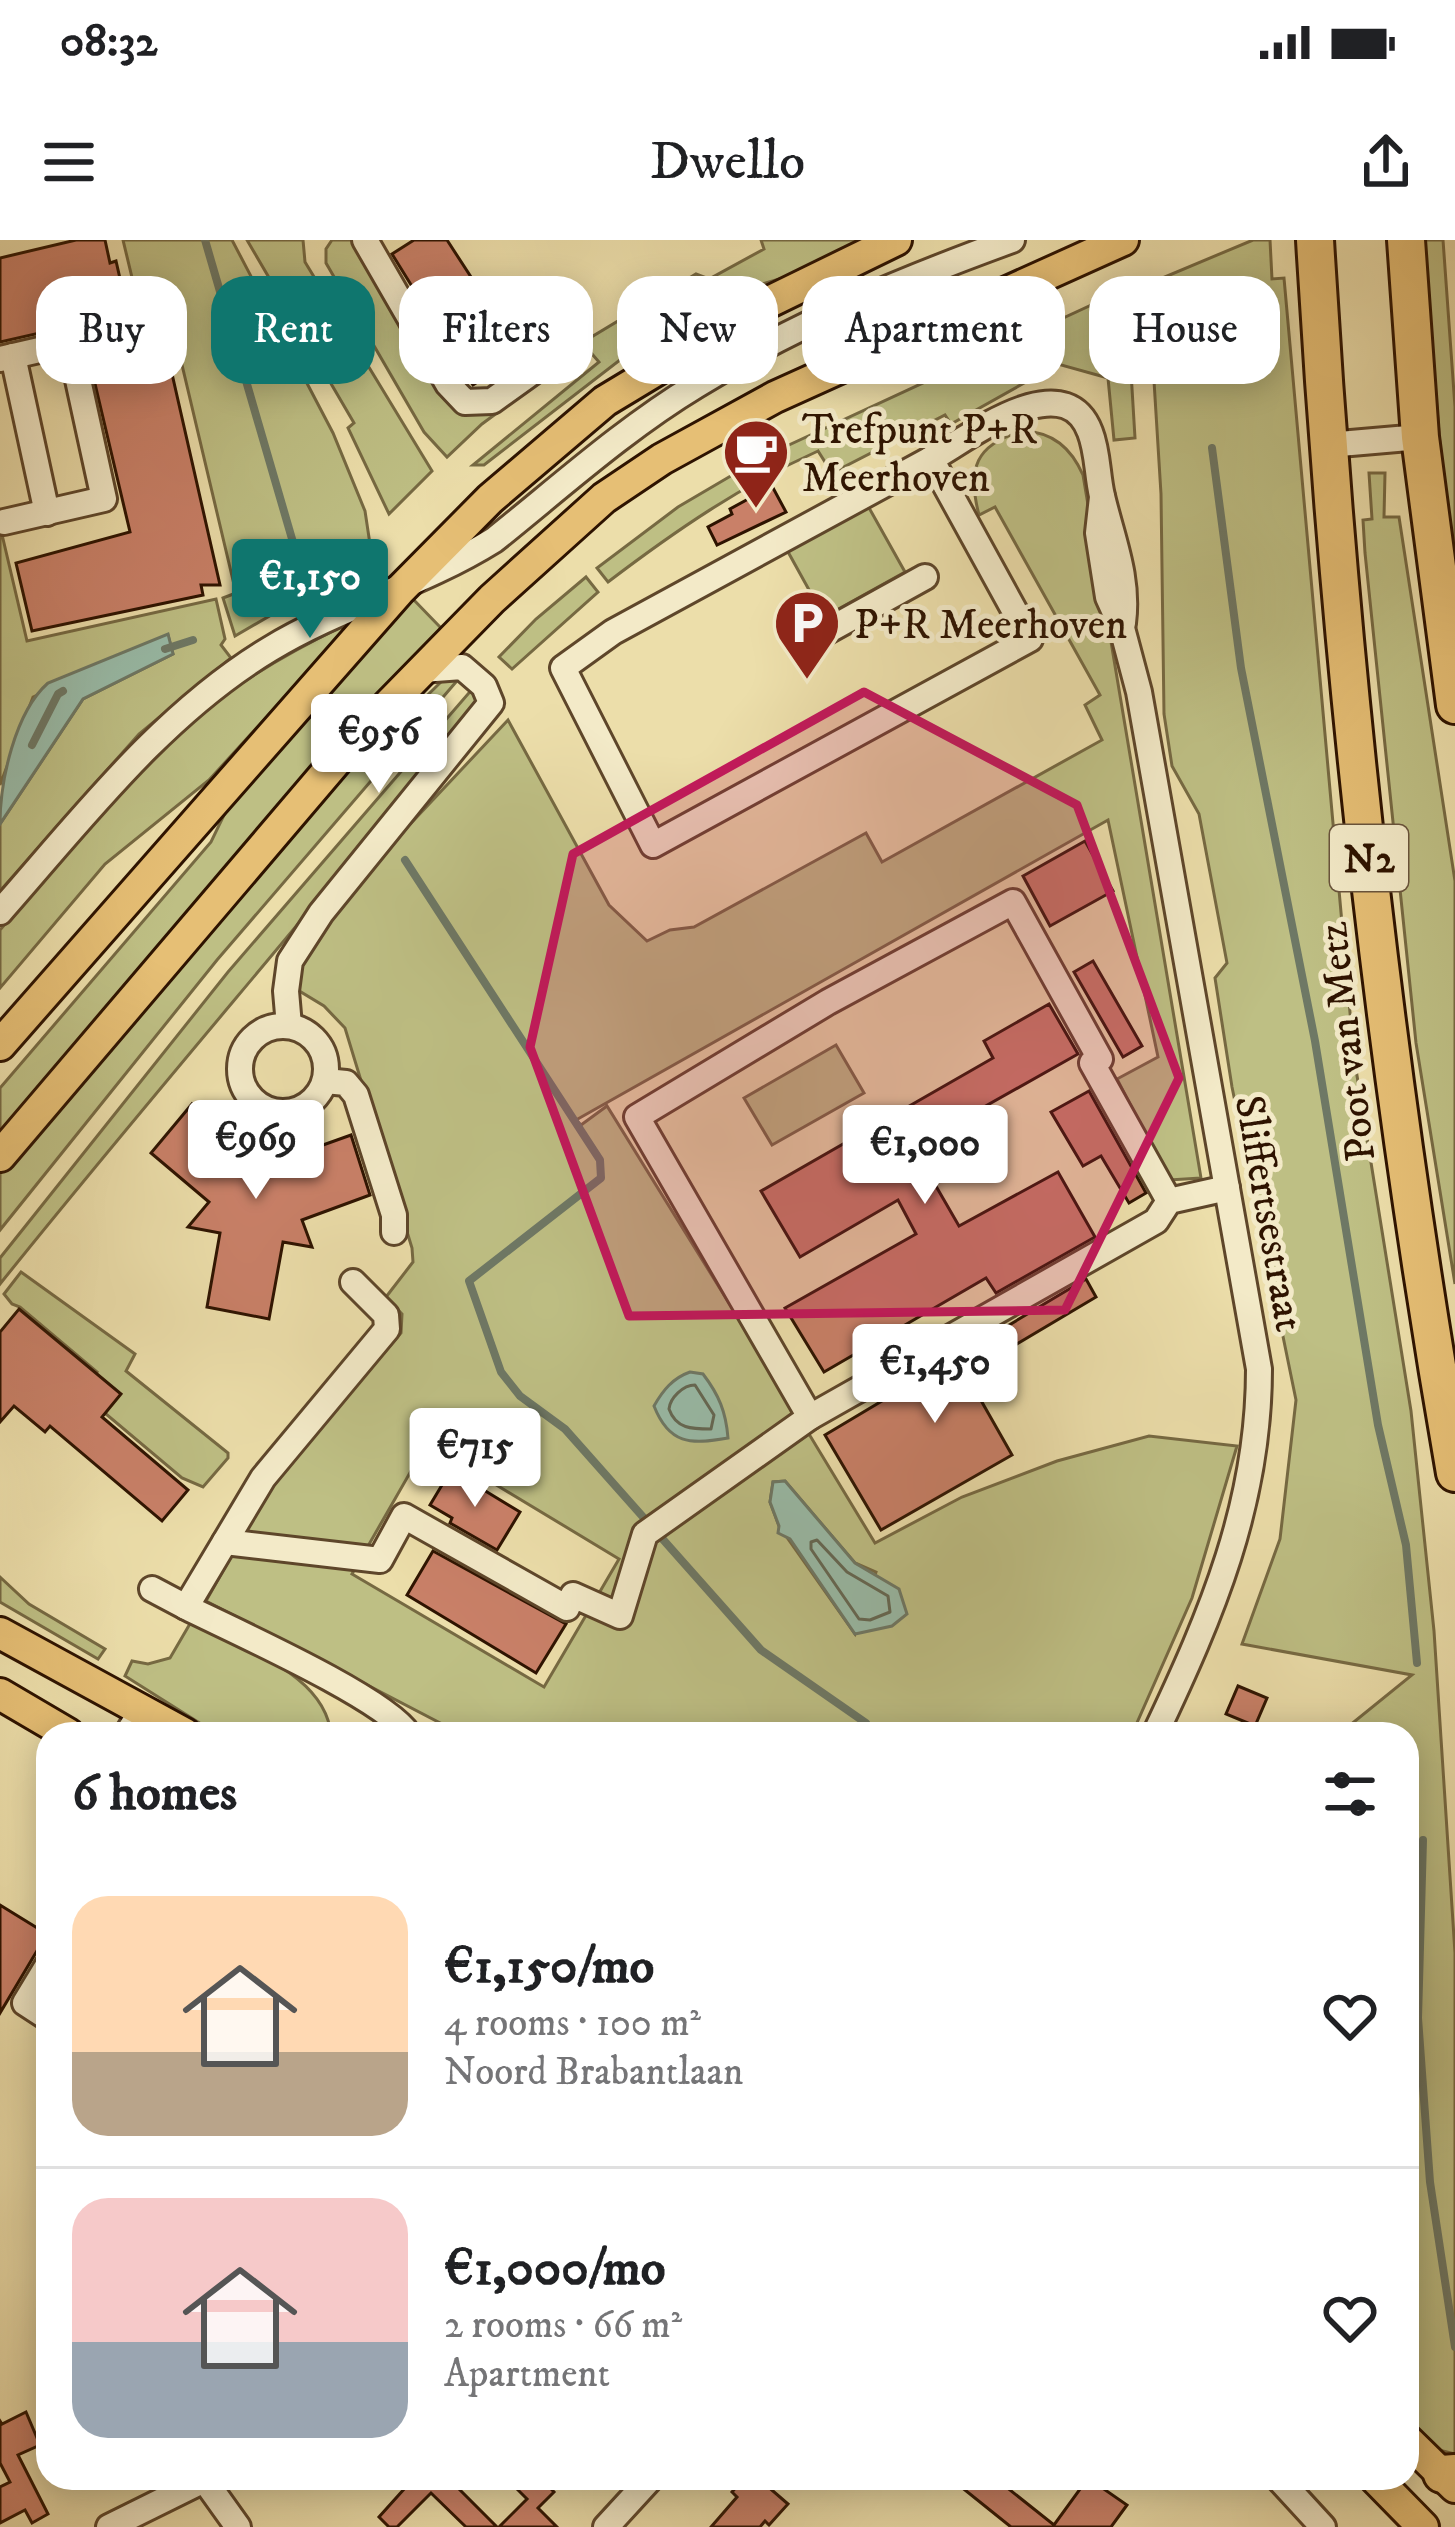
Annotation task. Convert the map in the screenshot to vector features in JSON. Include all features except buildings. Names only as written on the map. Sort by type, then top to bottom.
[{"type":"highway","name":"Poot van Metz","points":[[1315,240],[1328,445],[1388,1050],[1455,1472]]},
{"type":"highway","points":[[1406,240],[1420,437],[1455,705]]},
{"type":"main road","points":[[0,1045],[399,591],[490,499],[605,401],[770,302],[896,240]]},
{"type":"main road","points":[[0,1156],[356,740],[520,572],[604,498],[662,459],[776,397],[1123,240]]},
{"type":"main road","points":[[0,1633],[135,1722]]},
{"type":"main road","points":[[0,1694],[48,1722]]},
{"type":"main road","points":[[1419,2450],[1451,2478]]},
{"type":"main road","points":[[1387,2490],[1424,2527]]},
{"type":"street","points":[[364,240],[399,300]]},
{"type":"street","points":[[0,912],[122,773],[195,704],[276,645],[399,591],[494,541],[693,386],[882,288],[1012,240]]},
{"type":"street","points":[[4,522],[47,513],[104,499],[70,343],[6,358],[47,513]]},
{"type":"street","points":[[448,384],[465,402],[492,401],[516,384]]},
{"type":"street","name":"Sliffertsestraat","points":[[932,459],[1030,639],[653,845],[563,668],[613,632],[1034,403],[1066,405],[1090,430],[1102,497],[1116,535],[1126,600],[1122,628],[1139,692],[1259,1369],[1259,1425],[1240,1524],[1208,1623],[1161,1722]]},
{"type":"street","points":[[1328,445],[1420,437]]},
{"type":"street","points":[[820,635],[925,577]]},
{"type":"street","points":[[289,1026],[290,961],[321,913],[487,712],[489,694],[462,667],[422,670]]},
{"type":"street","points":[[810,1417],[637,1117],[656,1105],[829,1001],[1013,902],[1100,1058],[1093,1063],[1169,1201]]},
{"type":"street","points":[[289,1026],[315,1039],[326,1066],[325,1081],[309,1104],[296,1111],[268,1111],[246,1094],[239,1066],[242,1053],[260,1031],[289,1026]]},
{"type":"street","points":[[325,1081],[346,1084],[356,1095],[394,1215],[394,1232]]},
{"type":"street","points":[[225,1542],[380,1560],[404,1516],[567,1608],[573,1595],[620,1616],[645,1534],[810,1417],[1156,1221],[1169,1201],[1227,1188]]},
{"type":"street","points":[[186,1606],[263,1478],[387,1329],[386,1315],[353,1282]]},
{"type":"street","points":[[152,1589],[398,1722]]},
{"type":"street","points":[[377,1707],[380,1722]]},
{"type":"street","points":[[36,1985],[25,2003],[36,2010]]},
{"type":"street","points":[[109,2527],[183,2490]]},
{"type":"street","points":[[213,2490],[238,2527]]},
{"type":"street","points":[[606,2527],[640,2490]]},
{"type":"street","points":[[1289,2490],[1324,2527]]},
{"type":"highlighted area","points":[[864,692],[1077,805],[1179,1078],[1065,1310],[629,1316],[530,1047],[573,854]]},
{"type":"green space","points":[[123,240],[232,240],[251,276],[211,276],[211,384],[307,384],[365,511],[373,564],[311,592],[235,636],[223,598],[236,593],[187,384],[187,276],[132,276]]},
{"type":"green space","points":[[247,240],[303,240],[305,262],[314,276],[268,276]]},
{"type":"green space","points":[[332,240],[354,240],[399,314],[399,384],[442,384],[450,397],[496,406],[525,384],[536,384],[447,457],[424,432],[375,348],[375,276],[334,276],[326,263]]},
{"type":"green space","points":[[761,240],[870,240],[778,279],[714,276],[764,249]]},
{"type":"green space","points":[[1253,240],[1270,240],[1272,276],[1167,276]]},
{"type":"green space","points":[[1423,240],[1443,240],[1455,407],[1455,580],[1446,517]]},
{"type":"green space","points":[[1280,278],[1284,278],[1354,1057],[1411,1411],[1434,1631],[1455,1953],[1455,2454],[1435,2449],[1419,2435],[1419,1722],[1354,1722],[1412,1675],[1242,1644],[1280,1539],[1296,1400],[1232,1087],[1215,978],[1227,963],[1199,814],[1172,766],[1164,714],[1154,384],[1280,384]]},
{"type":"green space","points":[[1089,306],[1089,373],[1065,366],[1065,317]]},
{"type":"green space","points":[[617,322],[617,362],[593,381],[593,367],[599,362],[593,355],[593,336]]},
{"type":"green space","points":[[375,377],[432,471],[389,514],[348,428],[354,423],[331,384],[375,384]]},
{"type":"green space","points":[[572,384],[589,384],[484,465],[473,465]]},
{"type":"green space","points":[[921,384],[1022,384],[951,424],[945,415],[832,473],[818,451],[710,510],[608,582],[597,568],[678,507],[763,457]]},
{"type":"green space","points":[[1109,384],[1132,384],[1135,438],[1114,440]]},
{"type":"green space","points":[[1023,431],[1052,438],[1067,449],[1083,475],[1201,1178],[1169,1180],[1117,1079],[1158,1057],[1108,820],[576,1120],[581,1125],[607,1106],[802,1421],[728,1487],[809,1434],[875,1543],[962,1497],[1057,1461],[1149,1436],[1237,1446],[1192,1598],[1137,1722],[438,1722],[206,1601],[271,1485],[401,1333],[402,1314],[386,1297],[413,1262],[345,1028],[324,1006],[278,978],[367,870],[508,720],[609,905],[647,941],[670,930],[694,927],[866,833],[882,862],[1102,740],[1085,705],[1100,695],[995,507],[979,515],[975,472],[994,443]],"holes":[[[427,1443],[619,1559],[544,1687],[352,1574]],[[785,1481],[855,1563],[876,1572],[855,1634],[779,1526],[770,1502],[773,1482]]]},
{"type":"green space","points":[[1369,473],[1385,473],[1384,517],[1399,517],[1455,881],[1455,1284],[1416,1043],[1365,553],[1363,520],[1372,519]]},
{"type":"green space","points":[[868,506],[905,572],[824,617],[787,550]]},
{"type":"green space","points":[[0,526],[27,641],[216,599],[225,639],[221,645],[231,658],[139,734],[0,891],[0,824],[83,699],[173,654],[168,635],[33,697],[0,785]]},
{"type":"green space","points":[[586,577],[598,592],[512,669],[499,657],[536,619]]},
{"type":"green space","points":[[411,597],[441,628],[0,1135],[0,1088],[211,842],[238,786]]},
{"type":"green space","points":[[343,626],[343,633],[209,780],[105,864],[0,988],[0,930],[127,782],[212,704]]},
{"type":"green space","points":[[462,675],[217,960],[0,1230],[0,1170],[350,758],[399,723],[444,679]]},
{"type":"green space","points":[[474,687],[480,702],[0,1284],[0,1258],[228,972]]},
{"type":"green space","points":[[836,1045],[864,1093],[772,1145],[744,1098]]},
{"type":"green space","points":[[21,1272],[135,1354],[126,1371],[228,1453],[203,1487],[182,1478],[81,1393],[97,1372],[4,1294]]},
{"type":"green space","points":[[0,1577],[29,1604],[105,1649],[98,1659],[0,1602]]},
{"type":"green space","points":[[191,1622],[294,1676],[323,1708],[328,1722],[198,1722],[125,1676],[132,1661],[148,1664],[170,1658]]},
{"type":"water","points":[[168,634],[173,654],[83,699],[0,824],[12,748],[36,696],[48,683]]},
{"type":"water","points":[[690,1372],[703,1374],[713,1389],[728,1438],[682,1439],[660,1419],[654,1406],[657,1400]]},
{"type":"water","points":[[785,1481],[855,1563],[899,1589],[907,1614],[892,1626],[855,1634],[790,1539],[778,1533],[770,1502],[773,1482]]},
{"type":"waterway","points":[[205,240],[297,556]]},
{"type":"waterway","points":[[1212,448],[1241,668],[1315,1041],[1378,1425],[1406,1545],[1417,1663]]},
{"type":"waterway","points":[[165,649],[193,640]]},
{"type":"waterway","points":[[32,745],[63,691]]},
{"type":"waterway","points":[[405,860],[600,1160],[601,1178],[469,1281],[501,1372],[520,1396],[565,1429],[761,1650],[865,1722]]},
{"type":"waterway","points":[[1419,1982],[1423,1840]]},
{"type":"waterway","points":[[1419,2032],[1430,2182],[1455,2347]]},
{"type":"place","name":"Trefpunt P+R Meerhoven","points":[[756,511]]},
{"type":"place","name":"P+R Meerhoven","points":[[807,682]]}]
